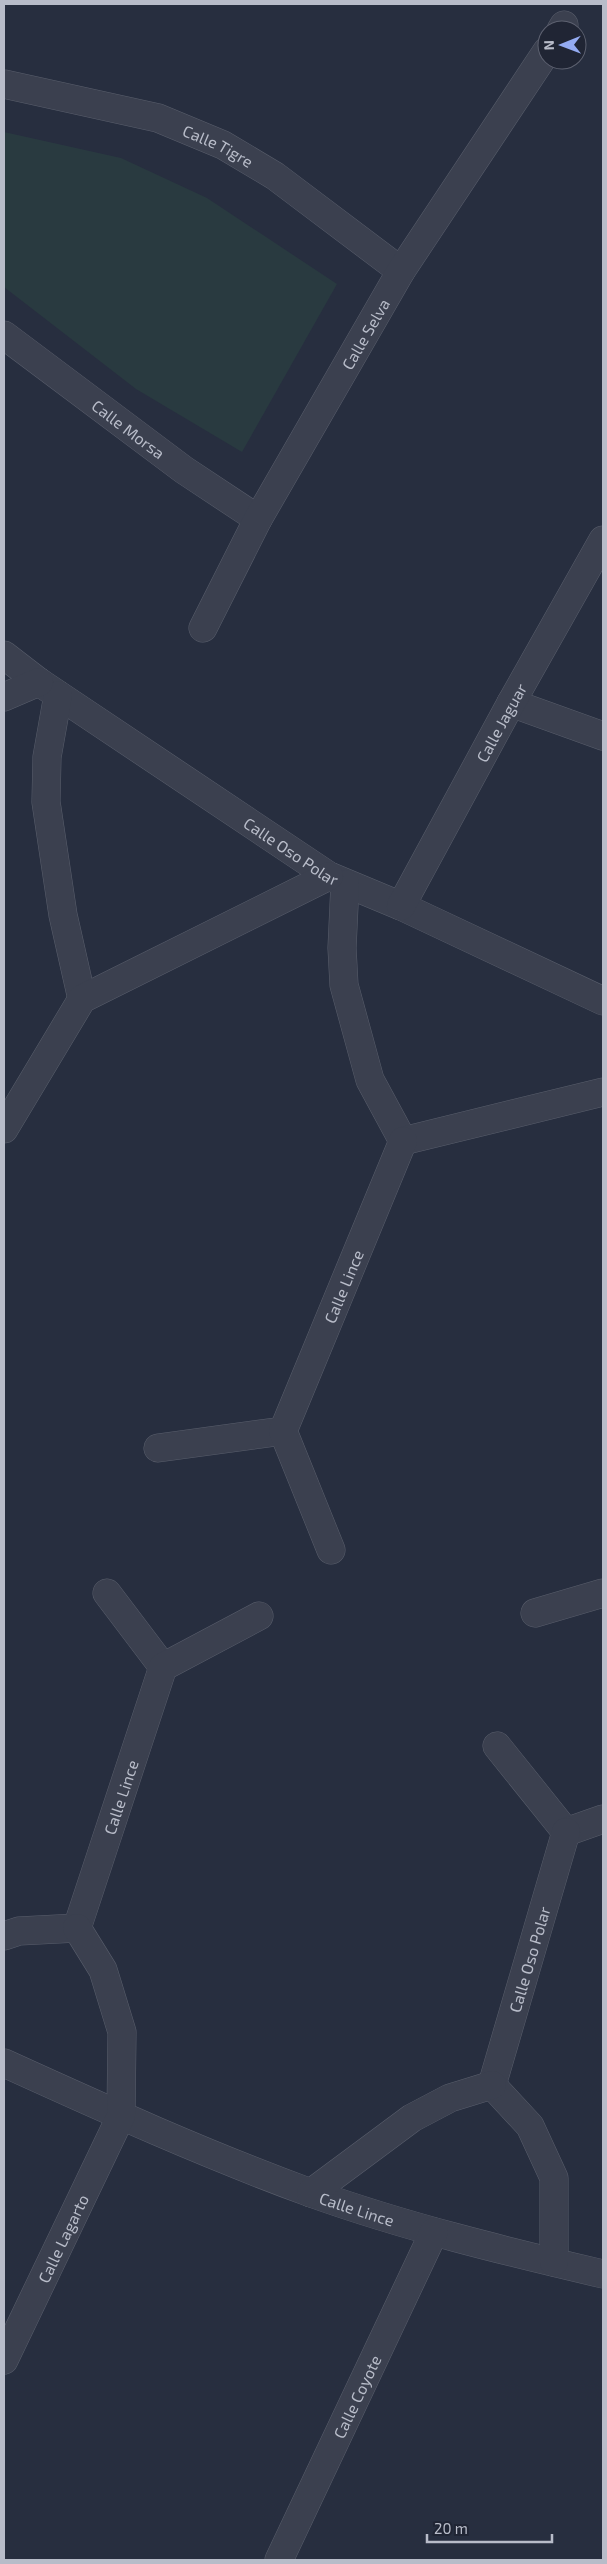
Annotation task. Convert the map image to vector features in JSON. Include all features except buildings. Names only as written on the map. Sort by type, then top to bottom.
[{"type":"street","name":"Calle Selva","points":[[203,628],[258,519],[402,271],[537,66]]},
{"type":"street","name":"Calle Tigre","points":[[4,84],[158,118],[223,144],[274,176],[402,271]]},
{"type":"street","name":"Calle Morsa","points":[[4,335],[184,470],[258,519]]},
{"type":"street","name":"Calle Jaguar","points":[[401,906],[511,703],[603,540]]},
{"type":"street","name":"Calle Oso Polar","points":[[4,655],[48,689],[337,880],[401,906],[603,1001]]},
{"type":"street","points":[[4,697],[48,689],[46,802],[63,914],[82,999]]},
{"type":"street","points":[[511,703],[603,736]]},
{"type":"street","points":[[4,1129],[82,999],[337,880],[344,985],[370,1080],[403,1141],[603,1092]]},
{"type":"street","name":"Calle Lince","points":[[283,1431],[403,1141]]},
{"type":"street","points":[[158,1448],[283,1431],[330,1550]]},
{"type":"street","points":[[535,1613],[603,1592]]},
{"type":"street","points":[[107,1593],[163,1667],[259,1616]]},
{"type":"street","name":"Calle Lince","points":[[77,1928],[163,1667]]},
{"type":"street","points":[[498,1746],[566,1832],[603,1819]]},
{"type":"street","name":"Calle Oso Polar","points":[[492,2085],[566,1832]]},
{"type":"street","points":[[4,1936],[19,1931],[77,1928],[103,1970],[122,2032],[121,2116]]},
{"type":"street","name":"Calle Lince","points":[[4,2063],[121,2116],[311,2193],[434,2232],[603,2274]]},
{"type":"street","points":[[311,2193],[412,2118],[450,2098],[492,2085],[530,2126],[554,2178],[554,2262]]},
{"type":"street","name":"Calle Lagarto","points":[[4,2360],[121,2116]]},
{"type":"street","name":"Calle Coyote","points":[[279,2560],[434,2232]]},
{"type":"shaded area","points":[[4,132],[121,158],[207,198],[337,284],[242,452],[136,389],[4,287]]}]
